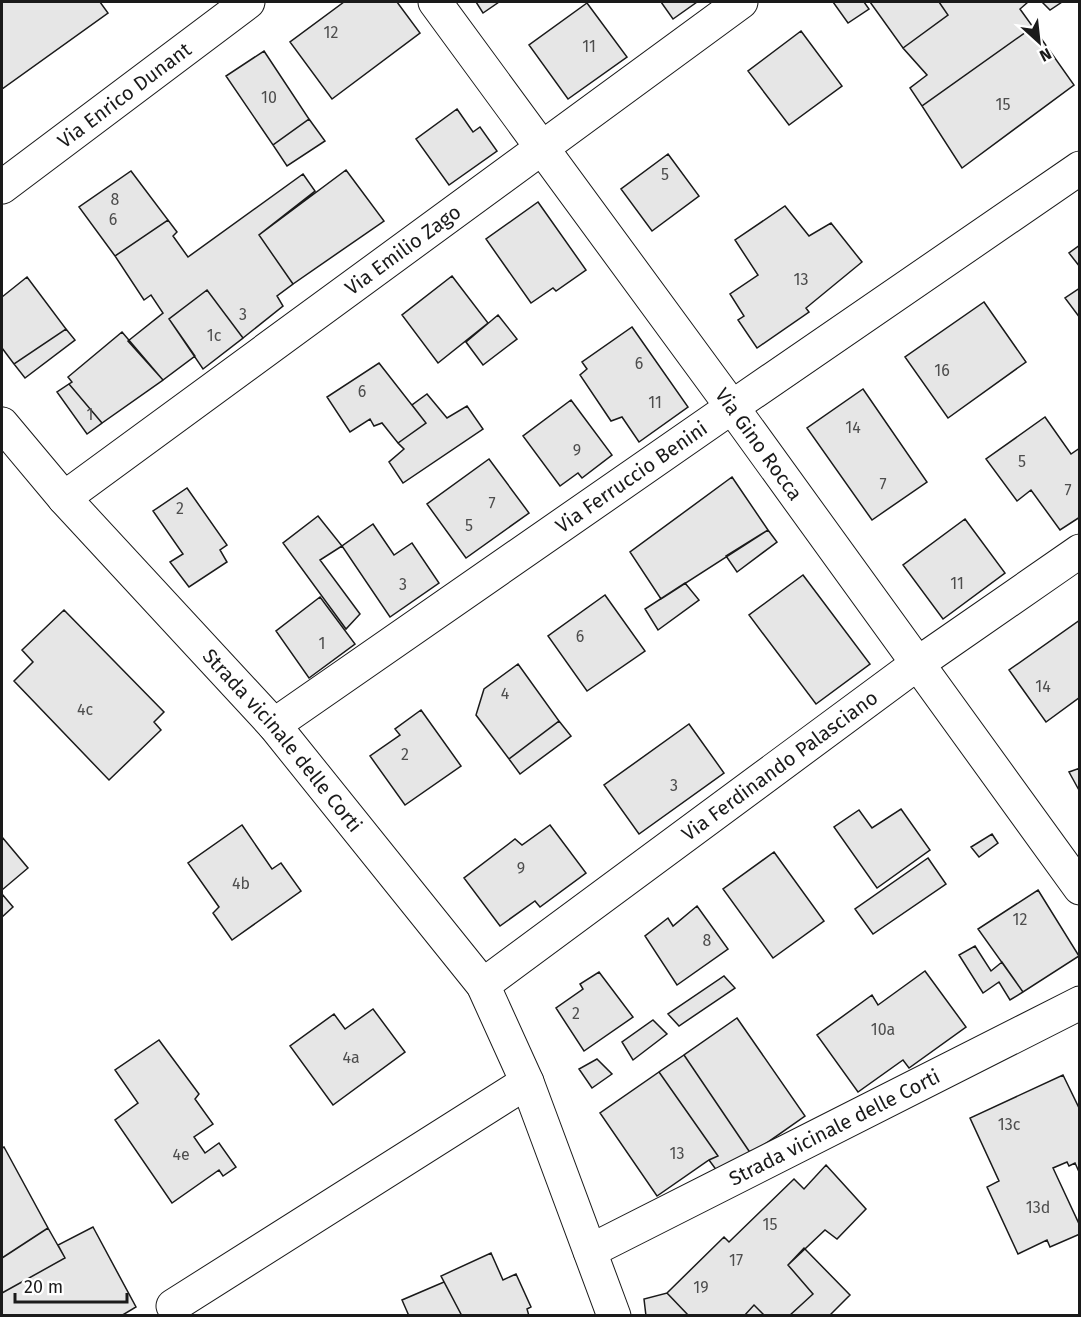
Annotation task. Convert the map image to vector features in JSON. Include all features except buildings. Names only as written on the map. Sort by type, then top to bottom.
[{"type":"street","name":"Via Enrico Dunant","points":[[2,187],[248,2]]},
{"type":"street","name":"Via Gino Rocca","points":[[435,2],[543,147],[1080,888]]},
{"type":"street","name":"Via Emilio Zago","points":[[64,498],[741,2]]},
{"type":"street","name":"Via Ferruccio Benini","points":[[274,725],[1080,168]]},
{"type":"street","name":"Strada vicinale delle Corti","points":[[2,424],[64,498],[274,725],[483,986],[527,1082],[614,1316]]},
{"type":"street","name":"Via Ferdinando Palasciano","points":[[483,986],[917,664],[1080,551]]},
{"type":"street","name":"Strada vicinale delle Corti","points":[[590,1251],[1080,1003]]},
{"type":"street","points":[[173,1306],[527,1082]]}]
